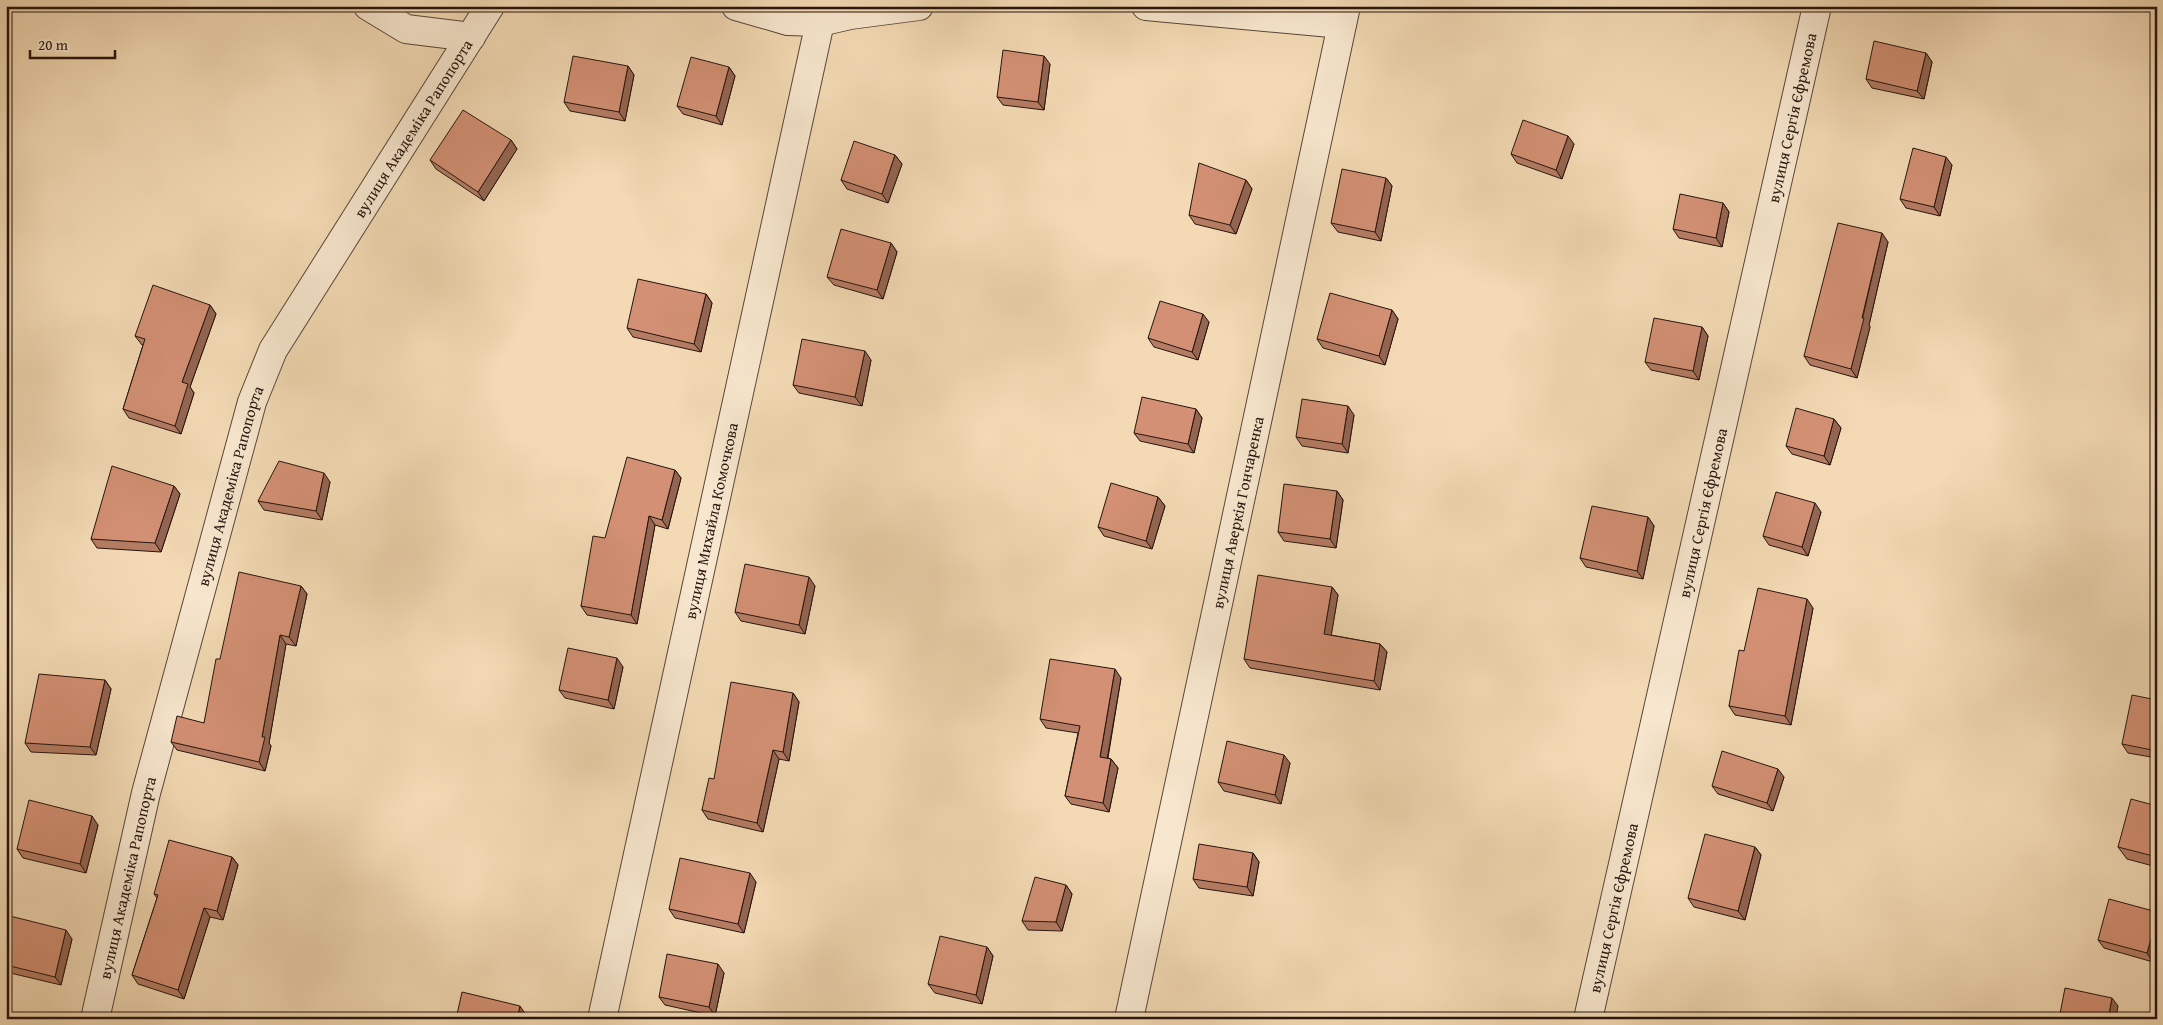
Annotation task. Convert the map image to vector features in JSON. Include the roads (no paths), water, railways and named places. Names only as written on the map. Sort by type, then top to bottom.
[{"type":"street","points":[[368,6],[406,29],[471,37]]},
{"type":"street","name":"вулиця Академіка Рапопорта","points":[[95,1019],[146,793],[252,402],[273,350],[490,6]]},
{"type":"street","points":[[736,6],[788,21],[820,22],[850,15],[919,6]]},
{"type":"street","points":[[1146,6],[1344,15]]},
{"type":"street","name":"вулиця Сергія Єфремова","points":[[1588,1019],[1817,6]]},
{"type":"street","name":"вулиця Аверкія Гончаренка","points":[[1129,1019],[1344,15]]},
{"type":"street","name":"вулиця Михайла Комочкова","points":[[602,1019],[820,22]]}]
